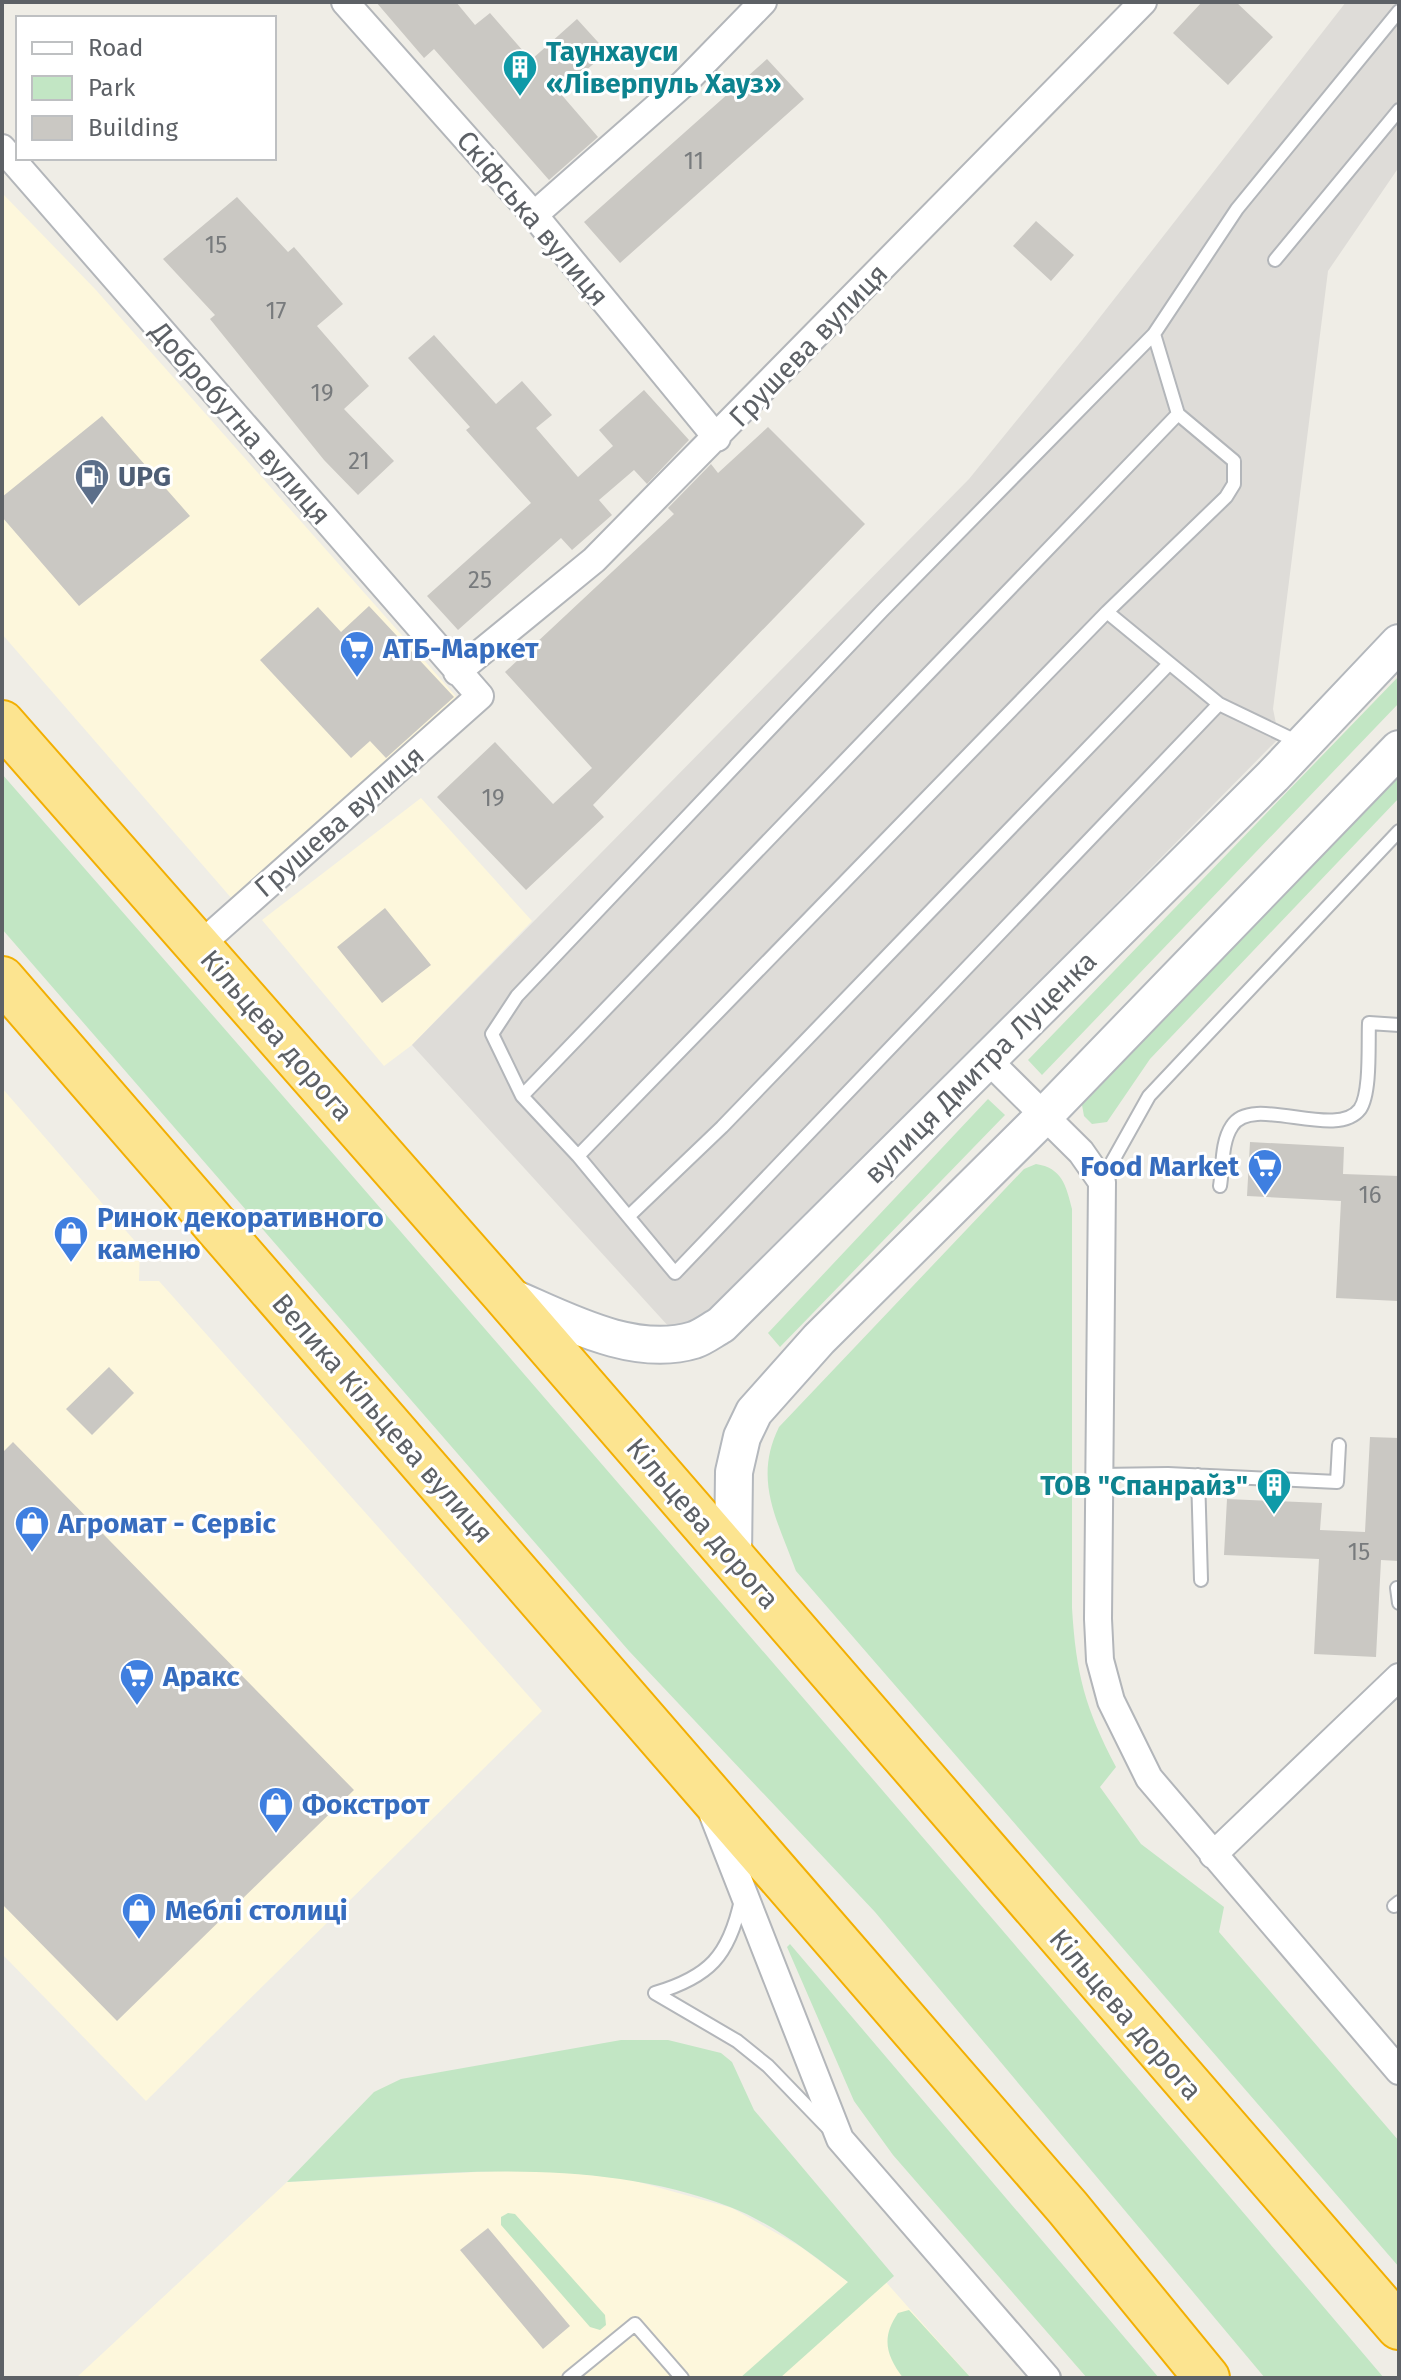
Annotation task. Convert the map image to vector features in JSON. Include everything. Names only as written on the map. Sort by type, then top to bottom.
[{"type":"highway","name":"Кільцева дорога","points":[[2,723],[504,1294],[1399,2327]]},
{"type":"highway","name":"Велика Кільцева вулиця","points":[[2,979],[701,1785]]},
{"type":"highway","points":[[701,1785],[1068,2208],[1207,2378]]},
{"type":"main road","name":"вулиця Дмитра Луценка","points":[[504,1294],[626,1341],[659,1346],[695,1340],[721,1325],[988,1060],[1399,643]]},
{"type":"main road","points":[[733,1557],[734,1472],[742,1437],[754,1412],[819,1339],[1044,1116],[1399,749]]},
{"type":"street","name":"Скіфська вулиця","points":[[345,2],[534,215],[717,438]]},
{"type":"street","points":[[534,215],[684,83],[763,2]]},
{"type":"street","name":"Грушева вулиця","points":[[457,672],[594,560],[1143,2]]},
{"type":"street","name":"Добробутна вулиця","points":[[2,148],[480,696]]},
{"type":"street","name":"Грушева вулиця","points":[[199,946],[480,696]]},
{"type":"street","points":[[988,1060],[1081,1152],[1102,1182],[1098,1619],[1100,1660],[1111,1701],[1149,1778],[1399,2071]]},
{"type":"street","points":[[1213,1855],[1399,1677]]},
{"type":"street","points":[[701,1785],[840,2139],[1047,2378]]},
{"type":"lane","points":[[1219,704],[675,1273],[630,1215],[522,1096],[492,1034],[517,996],[882,611],[1154,334],[1237,209],[1399,11]]},
{"type":"lane","points":[[1275,260],[1399,110]]},
{"type":"lane","points":[[578,1156],[1107,612],[1226,497],[1234,484],[1234,461],[1178,414],[1154,334]]},
{"type":"lane","points":[[522,1096],[1178,414]]},
{"type":"lane","points":[[1107,612],[1219,704],[1302,744]]},
{"type":"lane","points":[[630,1215],[722,1127],[1168,665]]},
{"type":"lane","points":[[1102,1182],[1149,1096],[1399,831]]},
{"type":"lane","points":[[1220,1186],[1227,1137],[1233,1123],[1246,1114],[1334,1120],[1349,1116],[1359,1110],[1365,1096],[1369,1023],[1399,1025]]},
{"type":"lane","points":[[1100,1475],[1198,1475],[1337,1482],[1339,1445]]},
{"type":"lane","points":[[1198,1475],[1201,1580]]},
{"type":"lane","points":[[1397,1588],[1399,1603]]},
{"type":"lane","points":[[743,1889],[736,1921],[720,1956],[687,1983],[655,1993],[737,2041],[768,2066],[840,2139]]},
{"type":"lane","points":[[569,2378],[635,2324],[682,2378]]},
{"type":"shaded area","points":[[1346,2],[1399,2],[1399,167],[1328,271],[1273,709],[1279,738],[701,1325],[670,1328],[412,1045],[969,479],[1083,339]]},
{"type":"shaded area","points":[[2,193],[95,289],[461,702],[233,900],[2,634]]},
{"type":"shaded area","points":[[421,798],[532,921],[412,1045],[384,1066],[262,920]]},
{"type":"shaded area","points":[[2,1088],[140,1247],[139,1281],[159,1281],[542,1711],[146,2101],[2,1954]]},
{"type":"shaded area","points":[[534,2169],[628,2179],[732,2208],[801,2247],[848,2282],[869,2263],[971,2378],[76,2378],[287,2182]]},
{"type":"green space","points":[[1399,676],[1399,703],[1042,1075],[1028,1060]]},
{"type":"green space","points":[[2,774],[696,1573],[1384,2378],[1265,2378],[875,1912],[629,1651],[2,929]]},
{"type":"green space","points":[[1399,774],[1399,798],[1150,1059],[1107,1122],[1092,1124],[1084,1116],[1082,1105]]},
{"type":"green space","points":[[988,1099],[1005,1115],[780,1347],[768,1333]]},
{"type":"green space","points":[[1036,1164],[1052,1169],[1062,1179],[1072,1209],[1072,1608],[1076,1652],[1084,1690],[1116,1767],[1100,1787],[1141,1844],[1224,1907],[1219,1932],[1399,2141],[1399,2267],[796,1571],[775,1517],[768,1465],[771,1446],[779,1427],[1024,1169]]},
{"type":"green space","points":[[790,1944],[1159,2378],[1087,2378],[893,2155],[854,2101],[787,1947]]},
{"type":"green space","points":[[621,2040],[668,2040],[721,2053],[732,2062],[754,2110],[894,2276],[780,2378],[740,2378],[848,2282],[777,2231],[730,2207],[676,2190],[622,2179],[566,2174],[455,2173],[287,2182],[374,2092],[401,2079]]},
{"type":"green space","points":[[508,2213],[515,2214],[605,2315],[606,2325],[600,2330],[590,2327],[501,2225],[501,2217]]},
{"type":"green space","points":[[909,2310],[971,2378],[903,2378],[889,2354],[888,2338],[898,2313]]},
{"type":"building","name":"Таунхауси «Ліверпуль Хауз»","points":[[376,2],[456,2],[475,25],[490,13],[531,60],[577,19],[607,52],[560,93],[598,137],[549,180],[434,49],[424,58]]},
{"type":"building","points":[[1202,2],[1236,2],[1273,37],[1228,85],[1173,33]]},
{"type":"building","points":[[767,59],[804,99],[620,263],[584,222]]},
{"type":"building","points":[[237,197],[288,252],[294,247],[343,304],[317,326],[369,386],[344,409],[394,461],[358,495],[324,460],[210,319],[215,315],[163,259]]},
{"type":"building","points":[[1036,221],[1074,255],[1051,281],[1013,246]]},
{"type":"building","points":[[434,335],[496,404],[522,381],[552,415],[536,428],[578,477],[613,446],[599,430],[644,390],[689,440],[647,484],[634,470],[599,500],[612,515],[572,550],[561,538],[458,630],[427,596],[531,503],[466,430],[470,427],[408,358]]},
{"type":"building","name":"UPG","points":[[102,416],[190,516],[79,606],[2,517],[2,497]]},
{"type":"building","points":[[768,427],[865,524],[593,805],[604,817],[526,890],[437,797],[495,742],[553,804],[592,768],[505,672],[674,514],[668,508],[711,464],[718,473]]},
{"type":"building","name":"АТБ-Маркет","points":[[369,606],[454,697],[386,758],[370,741],[351,758],[260,660],[318,607],[341,632]]},
{"type":"building","points":[[385,908],[431,965],[382,1003],[337,947]]},
{"type":"building","points":[[1250,1142],[1344,1147],[1343,1174],[1399,1176],[1398,1301],[1336,1298],[1341,1201],[1247,1196]]},
{"type":"building","points":[[109,1367],[134,1393],[92,1435],[66,1409]]},
{"type":"building","points":[[1370,1437],[1399,1438],[1399,1561],[1381,1560],[1376,1657],[1314,1654],[1319,1559],[1224,1555],[1227,1499],[1322,1503],[1320,1530],[1365,1532]]},
{"type":"building","name":"Аракс","points":[[13,1442],[354,1790],[117,2021],[2,1904],[2,1453]]},
{"type":"building","points":[[488,2228],[570,2326],[543,2349],[460,2250]]},
{"type":"place","name":"Таунхауси «Ліверпуль Хауз»","points":[[520,98]]},
{"type":"place","name":"UPG","points":[[92,507]]},
{"type":"place","name":"АТБ-Маркет","points":[[357,679]]},
{"type":"place","name":"Food Market","points":[[1265,1197]]},
{"type":"place","name":"Ринок декоративного каменю","points":[[71,1264]]},
{"type":"place","name":"ТОВ \"Спанрайз\"","points":[[1274,1516]]},
{"type":"place","name":"Агромат - Сервіс","points":[[32,1554]]},
{"type":"place","name":"Аракс","points":[[137,1707]]},
{"type":"place","name":"Фокстрот","points":[[276,1835]]},
{"type":"place","name":"Меблі столиці","points":[[139,1941]]}]
